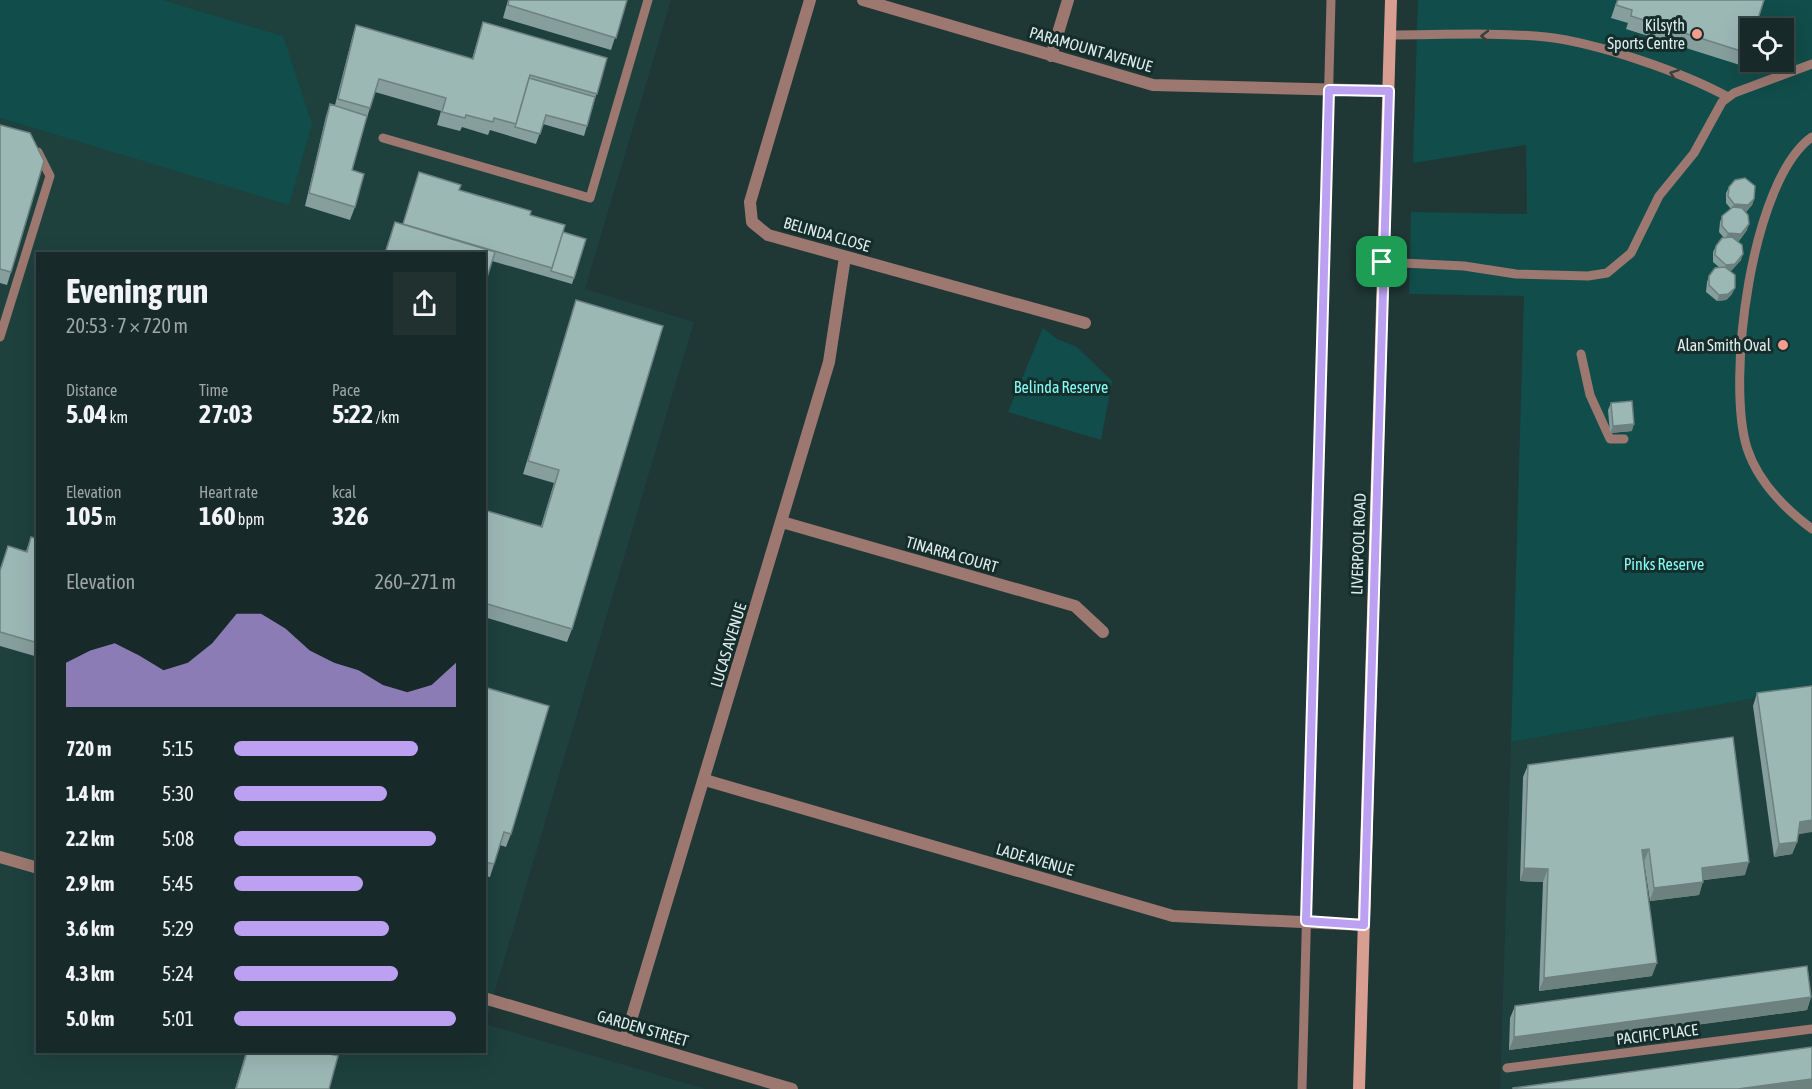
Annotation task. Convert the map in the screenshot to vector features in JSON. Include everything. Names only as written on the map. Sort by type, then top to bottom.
[{"type":"main road","name":"LIVERPOOL ROAD","points":[[1359,1089],[1391,0]]},
{"type":"street","name":"BELINDA CLOSE","points":[[810,0],[750,202],[749,212],[752,222],[768,235],[1085,323]]},
{"type":"street","name":"PARAMOUNT AVENUE","points":[[863,0],[1153,84],[1389,91]]},
{"type":"street","points":[[1051,56],[1068,0]]},
{"type":"street","name":"LUCAS AVENUE","points":[[625,1040],[829,362],[844,257]]},
{"type":"street","name":"TINARRA COURT","points":[[782,522],[1075,606],[1103,632]]},
{"type":"street","name":"LADE AVENUE","points":[[705,780],[1173,916],[1364,925]]},
{"type":"street","points":[[0,857],[36,867]]},
{"type":"street","name":"GARDEN STREET","points":[[486,1000],[792,1089]]},
{"type":"lane","points":[[384,138],[590,198],[648,0]]},
{"type":"lane","points":[[1302,1089],[1331,0]]},
{"type":"lane","points":[[1390,35],[1526,36],[1568,40],[1617,54],[1710,87],[1728,97]]},
{"type":"lane","points":[[1382,262],[1464,266],[1516,274],[1588,276],[1607,273],[1630,253],[1659,196],[1694,153],[1722,102],[1728,97],[1812,64]]},
{"type":"lane","points":[[1812,137],[1805,142],[1784,170],[1770,203],[1751,273],[1743,320],[1738,378],[1742,426],[1748,450],[1775,497],[1791,514],[1812,529]]},
{"type":"lane","points":[[0,337],[50,176],[33,140]]},
{"type":"lane","points":[[1581,354],[1590,395],[1610,439],[1624,440]]},
{"type":"lane","name":"PACIFIC PLACE","points":[[1507,1068],[1812,1029]]},
{"type":"shaded area","points":[[163,0],[671,0],[585,289],[694,322],[486,1021],[486,252],[36,252],[36,1053],[486,1053],[486,1024],[706,1089],[0,1089],[0,118],[288,204],[283,36]]},
{"type":"shaded area","points":[[1812,688],[1812,1089],[1500,1089],[1511,742]]},
{"type":"green space","points":[[0,0],[163,0],[283,36],[312,124],[289,205],[0,118]]},
{"type":"green space","name":"Pinks Reserve","points":[[1418,0],[1812,0],[1812,688],[1511,742],[1524,296],[1409,294],[1411,212],[1527,214],[1526,145],[1413,163]]},
{"type":"green space","name":"Belinda Reserve","points":[[1043,328],[1057,339],[1077,347],[1112,381],[1101,440],[1008,412]]},
{"type":"building","points":[[509,0],[627,0],[616,38],[508,5]]},
{"type":"building","name":"Kilsyth Sports Centre","points":[[1618,0],[1764,0],[1758,18],[1740,18],[1740,51],[1631,16],[1632,10],[1616,5]]},
{"type":"building","points":[[483,22],[607,58],[597,94],[530,75],[516,124],[494,118],[493,122],[442,112],[446,98],[379,79],[370,108],[338,99],[356,25],[473,59]]},
{"type":"building","points":[[529,78],[595,97],[587,126],[546,115],[540,134],[515,127]]},
{"type":"building","points":[[330,104],[367,116],[352,170],[364,174],[355,207],[309,193]]},
{"type":"building","points":[[0,125],[30,133],[44,161],[11,272],[0,269]]},
{"type":"building","points":[[419,172],[461,185],[459,190],[531,211],[530,215],[565,225],[552,268],[403,224]]},
{"type":"building","points":[[1745,178],[1755,186],[1754,199],[1748,205],[1734,204],[1728,196],[1729,187],[1735,180]]},
{"type":"building","points":[[1733,207],[1742,208],[1748,215],[1749,224],[1741,234],[1728,233],[1722,226],[1722,216]]},
{"type":"building","points":[[395,222],[495,252],[486,281],[486,252],[386,252]]},
{"type":"building","points":[[563,232],[586,239],[574,278],[551,271]]},
{"type":"building","points":[[1732,237],[1742,245],[1743,254],[1735,264],[1726,265],[1715,255],[1716,246],[1722,238]]},
{"type":"building","points":[[1725,267],[1735,275],[1735,288],[1728,294],[1719,295],[1709,285],[1709,276],[1715,268]]},
{"type":"building","points":[[576,300],[663,326],[572,629],[486,604],[486,511],[542,527],[559,470],[528,461]]},
{"type":"building","points":[[1632,401],[1634,424],[1613,426],[1611,403]]},
{"type":"building","points":[[31,537],[36,538],[36,642],[0,632],[0,571],[8,546],[27,552]]},
{"type":"building","points":[[1812,686],[1812,820],[1800,822],[1797,842],[1779,844],[1757,693]]},
{"type":"building","points":[[486,688],[549,706],[511,834],[504,832],[494,864],[486,862]]},
{"type":"building","points":[[1733,737],[1749,862],[1702,868],[1703,882],[1654,888],[1649,849],[1642,850],[1657,963],[1544,978],[1548,869],[1524,868],[1528,765]]},
{"type":"building","points":[[1807,966],[1811,997],[1514,1037],[1515,1006]]},
{"type":"building","points":[[1812,1047],[1812,1079],[1738,1089],[1513,1089],[1513,1088]]},
{"type":"building","points":[[247,1053],[325,1053],[338,1056],[329,1089],[236,1089]]},
{"type":"place","name":"Kilsyth Sports Centre","points":[[1697,34]]},
{"type":"place","name":"Alan Smith Oval","points":[[1783,345]]},
{"type":"route","points":[[1329,90],[1389,91],[1382,262],[1364,925],[1306,921],[1314,620],[1320,496],[1329,90]]}]
